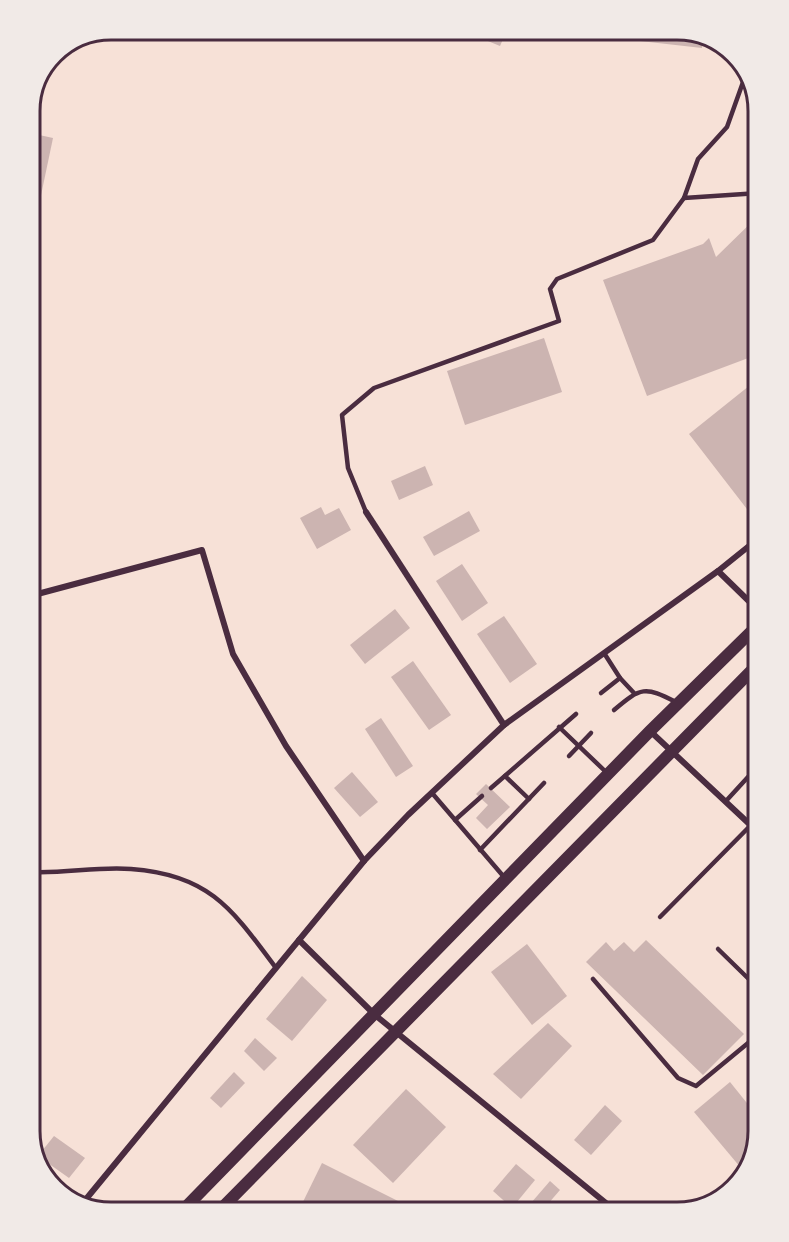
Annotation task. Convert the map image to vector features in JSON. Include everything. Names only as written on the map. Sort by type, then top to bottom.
[{"type":"main road","points":[[192,1201],[650,731],[748,635]]},
{"type":"main road","points":[[229,1201],[748,674]]},
{"type":"street","points":[[366,512],[504,725]]},
{"type":"street","points":[[87,1197],[364,861],[432,793],[504,725],[718,571],[748,547]]},
{"type":"street","points":[[41,594],[202,550],[233,654],[285,746],[364,861]]},
{"type":"street","points":[[718,571],[748,600]]},
{"type":"street","points":[[650,731],[748,822]]},
{"type":"street","points":[[299,940],[375,1015],[605,1202]]},
{"type":"lane","points":[[366,512],[348,468],[342,415],[374,388],[559,321],[550,289],[558,279],[653,240],[684,198],[698,159],[727,127],[743,83]]},
{"type":"lane","points":[[684,198],[748,195]]},
{"type":"lane","points":[[604,653],[620,678],[634,693]]},
{"type":"lane","points":[[601,693],[620,678]]},
{"type":"lane","points":[[615,710],[634,693],[654,690],[679,703]]},
{"type":"lane","points":[[491,788],[576,714]]},
{"type":"lane","points":[[559,727],[609,774]]},
{"type":"lane","points":[[569,756],[591,733]]},
{"type":"lane","points":[[505,776],[529,799]]},
{"type":"lane","points":[[726,801],[748,777]]},
{"type":"lane","points":[[480,850],[544,783]]},
{"type":"lane","points":[[432,793],[506,880]]},
{"type":"lane","points":[[455,820],[482,796]]},
{"type":"lane","points":[[660,917],[748,828]]},
{"type":"lane","points":[[40,873],[58,874],[130,869],[184,879],[211,892],[226,904],[276,968]]},
{"type":"lane","points":[[718,949],[748,979]]},
{"type":"lane","points":[[593,979],[678,1078],[696,1086],[748,1043]]},
{"type":"building","points":[[487,41],[502,41],[500,46]]},
{"type":"building","points":[[640,41],[682,41],[702,45],[702,48]]},
{"type":"building","points":[[41,135],[53,138],[41,196]]},
{"type":"building","points":[[748,226],[748,358],[647,396],[603,280],[703,244],[709,238],[716,257]]},
{"type":"building","points":[[544,338],[562,392],[465,425],[447,371]]},
{"type":"building","points":[[748,387],[748,510],[689,434]]},
{"type":"building","points":[[425,466],[433,485],[399,500],[391,481]]},
{"type":"building","points":[[321,507],[325,515],[339,508],[351,530],[317,549],[300,518]]},
{"type":"building","points":[[469,511],[480,531],[434,556],[423,537]]},
{"type":"building","points":[[462,564],[488,603],[462,621],[436,581]]},
{"type":"building","points":[[395,609],[410,628],[365,664],[350,645]]},
{"type":"building","points":[[504,616],[537,664],[510,683],[477,634]]},
{"type":"building","points":[[413,661],[451,715],[429,730],[391,677]]},
{"type":"building","points":[[381,718],[413,766],[396,777],[365,729]]},
{"type":"building","points":[[352,772],[378,802],[360,817],[334,788]]},
{"type":"building","points":[[486,784],[510,807],[487,829],[476,818],[488,805],[476,794]]},
{"type":"building","points":[[646,940],[744,1034],[703,1075],[586,962],[606,942],[614,951],[624,942],[634,952]]},
{"type":"building","points":[[527,944],[567,996],[532,1025],[491,972]]},
{"type":"building","points":[[302,976],[327,1000],[292,1041],[266,1019]]},
{"type":"building","points":[[548,1023],[572,1046],[521,1099],[493,1074]]},
{"type":"building","points":[[255,1038],[277,1058],[264,1071],[244,1051]]},
{"type":"building","points":[[234,1072],[245,1083],[221,1108],[210,1098]]},
{"type":"building","points":[[730,1082],[748,1104],[748,1140],[739,1166],[694,1112]]},
{"type":"building","points":[[406,1089],[446,1127],[393,1183],[353,1145]]},
{"type":"building","points":[[605,1105],[622,1121],[591,1155],[574,1140]]},
{"type":"building","points":[[54,1136],[85,1158],[69,1178],[49,1164],[43,1150]]},
{"type":"building","points":[[322,1163],[399,1202],[303,1201]]},
{"type":"building","points":[[516,1164],[535,1180],[517,1202],[505,1202],[493,1191]]},
{"type":"building","points":[[550,1181],[560,1190],[550,1202],[532,1202]]}]
